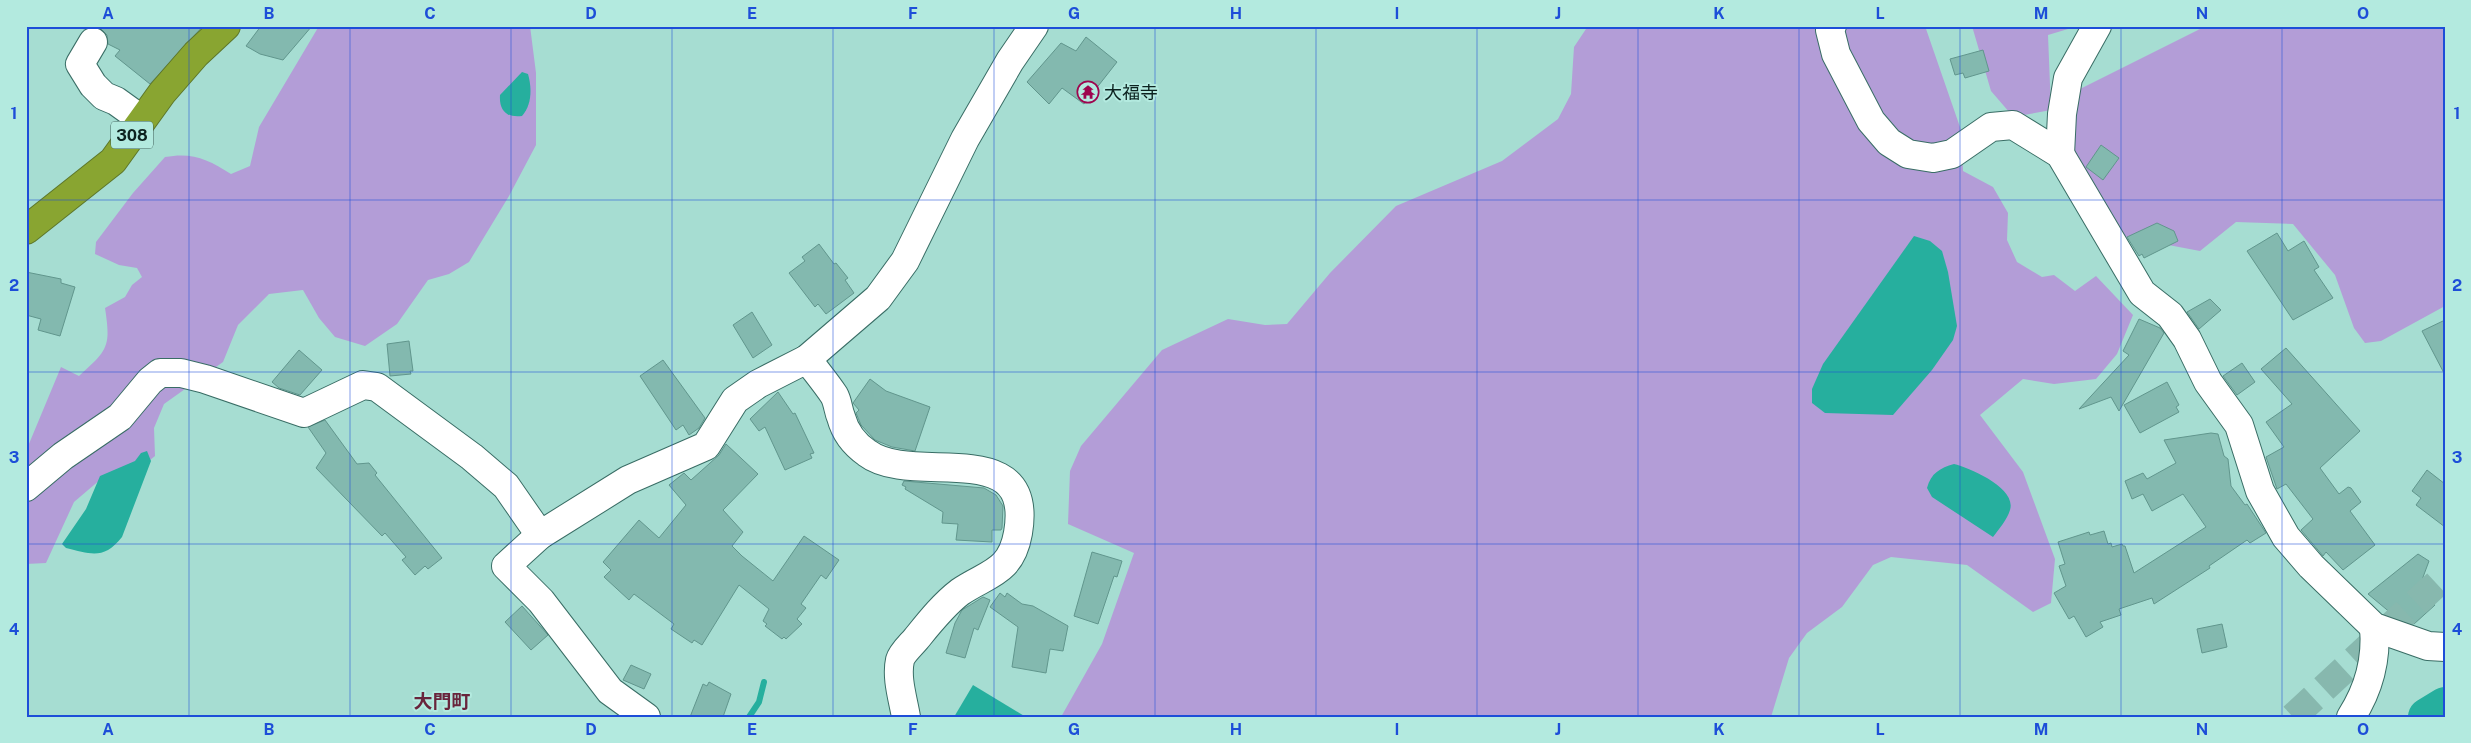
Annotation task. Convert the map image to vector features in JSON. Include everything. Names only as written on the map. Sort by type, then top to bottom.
[{"type":"highway","name":"308","points":[[26,230],[113,161],[141,119],[179,74],[226,26]]},
{"type":"street","points":[[646,717],[610,690],[541,601],[506,566],[540,535],[628,480],[706,446],[735,400],[758,384],[807,359],[878,298],[905,261],[965,139],[1010,61],[1034,26]]},
{"type":"street","points":[[1832,26],[1830,30],[1836,54],[1871,121],[1889,142],[1908,154],[1933,158],[1952,154],[1991,127],[2013,125],[2060,154],[2142,293],[2170,315],[2186,339],[2208,382],[2239,425],[2260,491],[2286,537],[2311,566],[2374,627],[2428,646],[2445,647]]},
{"type":"street","points":[[2060,154],[2062,114],[2068,78],[2097,26]]},
{"type":"street","points":[[93,42],[80,64],[93,86],[104,96],[116,101],[141,119]]},
{"type":"street","points":[[807,359],[836,397],[841,418],[852,441],[868,455],[902,467],[928,466],[994,474],[1008,481],[1019,500],[1018,533],[1010,559],[989,577],[960,592],[933,618],[900,659],[900,682],[906,717]]},
{"type":"street","points":[[26,487],[63,456],[120,416],[150,381],[160,373],[181,373],[205,379],[304,413],[363,385],[377,387],[472,457],[506,486],[540,535]]},
{"type":"street","points":[[2351,717],[2373,670],[2374,627]]},
{"type":"shaded area","points":[[319,26],[530,26],[536,73],[536,145],[509,196],[469,262],[449,274],[428,280],[397,324],[365,346],[335,337],[319,318],[303,290],[269,294],[238,325],[223,362],[164,404],[154,428],[155,456],[119,485],[101,479],[74,502],[46,563],[26,564],[26,451],[61,367],[79,376],[96,360],[102,353],[107,340],[108,331],[105,308],[125,297],[132,285],[142,277],[137,268],[119,265],[95,254],[96,242],[133,193],[165,157],[183,155],[200,158],[215,164],[231,174],[250,166],[259,127]]},
{"type":"shaded area","points":[[1588,26],[1925,26],[1961,130],[1963,171],[1993,187],[2008,213],[2007,240],[2017,262],[2042,277],[2054,275],[2075,291],[2096,276],[2133,315],[2117,354],[2096,379],[2054,384],[2023,379],[1980,415],[2023,472],[2055,559],[2051,603],[2033,612],[1967,565],[1891,557],[1873,565],[1842,607],[1807,633],[1789,658],[1771,717],[1061,717],[1102,644],[1134,553],[1068,524],[1070,471],[1081,446],[1162,350],[1228,319],[1265,325],[1287,324],[1330,273],[1396,206],[1502,161],[1558,119],[1571,94],[1574,47]]},
{"type":"shaded area","points":[[1972,26],[2078,26],[2048,35],[2051,110],[2024,115],[2010,113],[1991,91]]},
{"type":"shaded area","points":[[2206,26],[2445,26],[2445,306],[2381,341],[2365,343],[2354,328],[2335,275],[2293,224],[2236,222],[2200,251],[2121,236],[2073,156],[2074,92]]},
{"type":"shaded area","points":[[522,72],[528,74],[530,85],[528,107],[522,116],[512,116],[502,109],[500,95]]},
{"type":"shaded area","points":[[1914,236],[1930,241],[1942,251],[1948,272],[1957,326],[1953,340],[1932,370],[1893,415],[1825,413],[1812,403],[1812,389],[1823,364]]},
{"type":"shaded area","points":[[147,451],[151,461],[122,537],[103,552],[90,553],[66,548],[62,544],[86,509],[100,476],[135,461],[141,453]]},
{"type":"shaded area","points":[[1954,464],[1991,480],[2006,494],[2010,502],[2010,510],[2005,521],[1993,537],[1932,497],[1927,488],[1931,478],[1937,472],[1944,467]]},
{"type":"shaded area","points":[[973,685],[1026,717],[954,717]]},
{"type":"building","points":[[79,26],[93,26],[84,29]]},
{"type":"building","points":[[93,26],[203,26],[150,84],[115,56],[120,50],[108,44],[107,35],[101,29]]},
{"type":"building","points":[[261,26],[312,26],[283,60],[260,54],[246,46]]},
{"type":"building","points":[[1086,37],[1117,62],[1084,104],[1062,88],[1049,104],[1027,82],[1061,43],[1076,51]]},
{"type":"building","points":[[1983,50],[1989,71],[1965,78],[1963,73],[1955,75],[1950,59]]},
{"type":"building","points":[[2101,145],[2119,158],[2103,180],[2086,167]]},
{"type":"building","points":[[2157,223],[2174,231],[2178,241],[2144,258],[2142,254],[2139,256],[2127,237]]},
{"type":"building","points":[[2277,233],[2288,251],[2304,241],[2319,267],[2314,270],[2333,298],[2293,320],[2247,251]]},
{"type":"building","points":[[819,244],[834,264],[836,263],[848,278],[845,280],[854,293],[826,314],[818,304],[815,307],[789,273],[805,261],[802,257]]},
{"type":"building","points":[[26,272],[61,279],[61,283],[75,287],[60,336],[38,330],[41,319],[26,315]]},
{"type":"building","points":[[2210,299],[2221,310],[2199,329],[2187,312]]},
{"type":"building","points":[[752,312],[772,345],[753,358],[733,325]]},
{"type":"building","points":[[2139,319],[2160,328],[2164,333],[2119,411],[2111,397],[2079,409],[2129,355],[2123,351]]},
{"type":"building","points":[[2445,320],[2445,375],[2422,331]]},
{"type":"building","points":[[409,341],[413,371],[410,371],[411,374],[390,376],[387,344]]},
{"type":"building","points":[[2286,348],[2360,431],[2320,468],[2339,494],[2348,487],[2351,488],[2361,502],[2350,511],[2375,545],[2343,570],[2326,552],[2323,556],[2301,530],[2313,519],[2286,484],[2277,489],[2266,457],[2284,447],[2266,422],[2292,404],[2261,369]]},
{"type":"building","points":[[299,350],[322,370],[300,395],[279,388],[272,382]]},
{"type":"building","points":[[663,360],[705,418],[699,428],[689,435],[683,425],[676,430],[640,376]]},
{"type":"building","points":[[2242,363],[2255,382],[2237,395],[2223,376]]},
{"type":"building","points":[[870,379],[886,391],[930,407],[915,451],[892,447],[875,440],[861,425],[856,413],[859,410],[853,403]]},
{"type":"building","points":[[2167,382],[2179,405],[2176,407],[2179,412],[2140,433],[2124,405]]},
{"type":"building","points":[[778,392],[793,414],[795,413],[814,453],[810,454],[812,458],[785,470],[765,427],[759,431],[750,419]]},
{"type":"building","points":[[325,420],[357,464],[369,463],[377,473],[375,475],[442,558],[428,569],[425,566],[415,575],[402,560],[406,557],[385,533],[382,536],[316,468],[326,453],[308,427]]},
{"type":"building","points":[[2211,433],[2218,434],[2224,456],[2228,459],[2231,486],[2245,505],[2247,504],[2266,533],[2250,543],[2247,540],[2209,566],[2210,568],[2154,604],[2152,598],[2119,609],[2121,615],[2100,622],[2103,627],[2086,637],[2074,616],[2069,619],[2054,593],[2066,586],[2059,566],[2065,564],[2058,542],[2089,532],[2090,535],[2104,531],[2108,544],[2111,543],[2112,547],[2122,544],[2125,546],[2134,573],[2206,527],[2183,494],[2152,511],[2143,494],[2132,499],[2125,481],[2143,473],[2147,479],[2176,463],[2164,440]]},
{"type":"building","points":[[726,444],[758,474],[723,510],[743,532],[732,546],[773,581],[804,536],[839,560],[826,579],[821,575],[801,604],[806,608],[797,619],[802,624],[786,639],[784,637],[782,639],[765,626],[767,624],[763,621],[769,609],[739,585],[702,645],[694,640],[692,643],[671,629],[674,624],[634,594],[629,600],[604,577],[611,570],[603,562],[639,520],[659,538],[686,505],[669,485],[684,473],[691,480],[719,455]]},
{"type":"building","points":[[2427,470],[2445,484],[2445,527],[2416,505],[2421,498],[2412,491]]},
{"type":"building","points":[[904,481],[984,488],[996,495],[1003,506],[1002,528],[1001,530],[992,530],[992,542],[956,540],[958,524],[942,523],[943,512],[905,489],[906,487],[902,485]]},
{"type":"building","points":[[1092,552],[1122,561],[1117,577],[1114,576],[1098,624],[1074,616]]},
{"type":"building","points":[[2418,554],[2429,561],[2419,588],[2435,605],[2414,624],[2395,613],[2392,614],[2368,594]]},
{"type":"building","points":[[1000,593],[1005,597],[1007,593],[1022,604],[1033,606],[1068,626],[1063,651],[1050,649],[1046,673],[1012,667],[1018,627],[990,607]]},
{"type":"building","points":[[983,597],[990,600],[978,630],[974,628],[965,658],[946,653],[955,623],[962,610]]},
{"type":"building","points":[[522,606],[548,635],[531,650],[505,622]]},
{"type":"building","points":[[2222,624],[2227,647],[2202,653],[2197,629]]},
{"type":"building","points":[[631,665],[651,674],[644,689],[623,680]]},
{"type":"building","points":[[709,682],[731,694],[723,717],[690,717],[703,684],[707,686]]},
{"type":"waterway","points":[[749,717],[759,702],[764,682]]},
{"type":"waterway","points":[[2427,717],[2445,706]]},
{"type":"tunnel","points":[[2293,717],[2445,576]]},
{"type":"place","name":"大福寺","points":[[1088,92]]},
{"type":"district","name":"大門町","points":[[442,701]]}]
